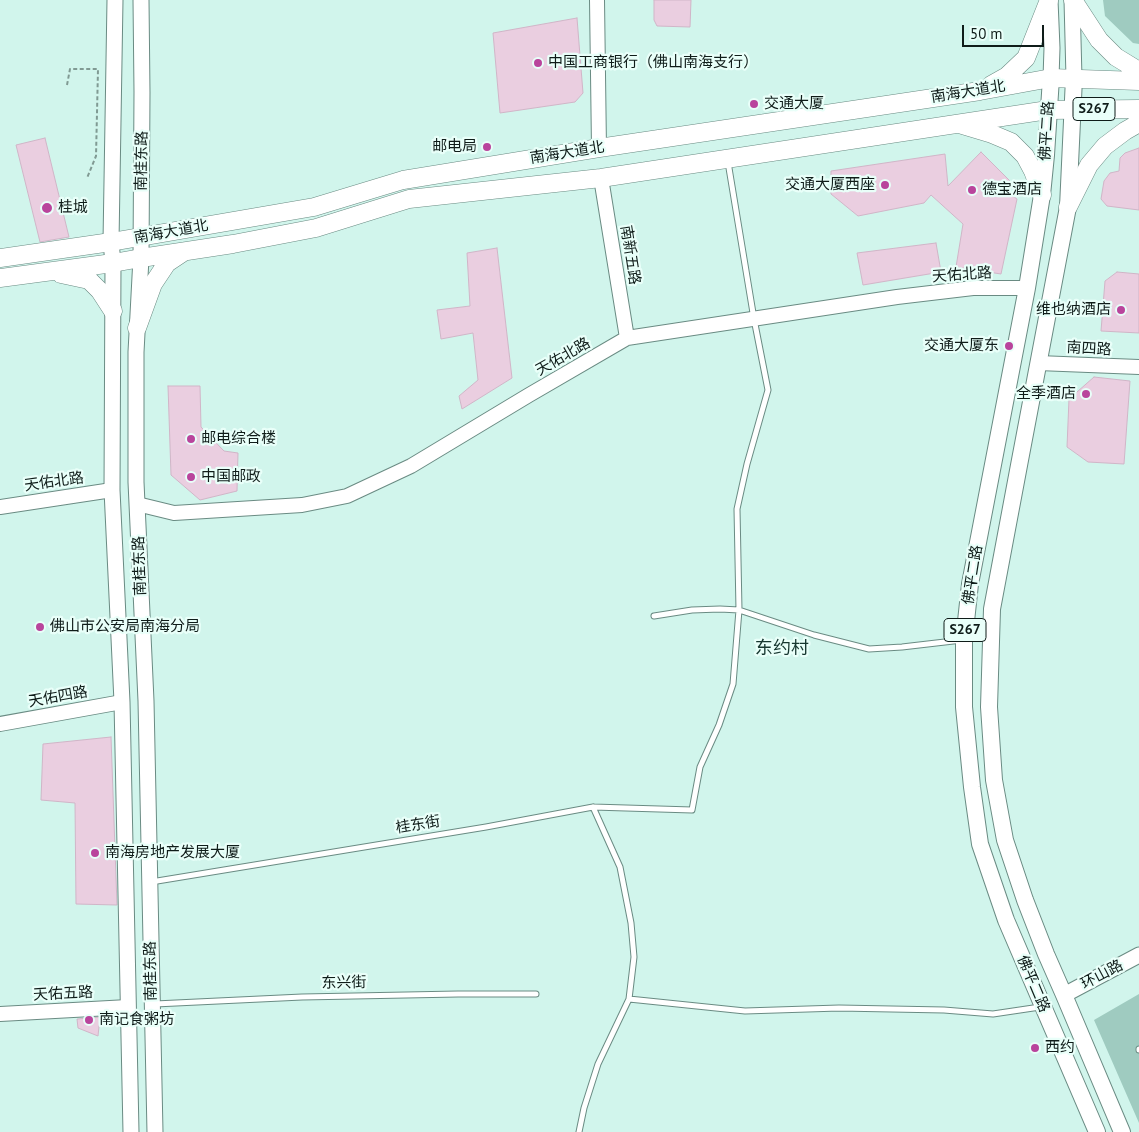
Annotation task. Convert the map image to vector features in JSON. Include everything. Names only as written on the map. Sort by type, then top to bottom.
[{"type":"highway","points":[[980,91],[1007,76],[1026,58],[1050,0]]},
{"type":"highway","points":[[1072,0],[1099,40],[1116,57],[1139,72]]},
{"type":"highway","name":"南海大道北","points":[[0,258],[111,242],[314,207],[403,180],[599,148],[980,91],[1051,78],[1139,81]]},
{"type":"highway","name":"南海大道北","points":[[0,278],[113,263],[233,244],[316,228],[409,199],[601,178],[1048,110],[1139,109]]},
{"type":"highway","points":[[1068,207],[1094,159],[1105,146],[1139,123]]},
{"type":"highway","points":[[957,124],[992,134],[1011,142],[1025,156],[1042,195]]},
{"type":"highway","points":[[137,328],[152,284],[168,263],[185,251]]},
{"type":"highway","points":[[35,274],[65,275],[89,280],[100,291],[113,311]]},
{"type":"main road","name":"南桂东路","points":[[115,0],[111,242],[113,263],[112,490],[122,702],[131,1132]]},
{"type":"main road","name":"南桂东路","points":[[141,0],[142,258],[136,362],[137,504],[146,701],[155,1132]]},
{"type":"main road","name":"佛平二路","points":[[1050,0],[1051,78],[1042,195],[1027,288],[970,584],[964,640],[964,707],[980,844],[1006,920],[1097,1132]]},
{"type":"main road","name":"佛平二路","points":[[1072,0],[1074,110],[1068,207],[992,609],[988,707],[994,780],[1005,840],[1046,954],[1122,1132]]},
{"type":"main road","name":"环山路","points":[[1064,995],[1139,955]]},
{"type":"street","points":[[596,0],[599,148]]},
{"type":"street","name":"南新五路","points":[[601,178],[627,338]]},
{"type":"street","name":"天佑北路","points":[[137,504],[174,513],[302,506],[347,496],[411,466],[627,338],[897,297],[973,288],[1027,288]]},
{"type":"street","name":"南四路","points":[[1038,363],[1139,367]]},
{"type":"street","name":"天佑北路","points":[[0,507],[112,490]]},
{"type":"street","name":"天佑四路","points":[[0,724],[122,702]]},
{"type":"street","name":"天佑五路","points":[[0,1014],[128,1007]]},
{"type":"lane","points":[[728,159],[754,319],[768,390],[747,464],[737,509],[740,610]]},
{"type":"lane","points":[[654,616],[692,610],[740,610],[814,635],[869,649],[964,640]]},
{"type":"lane","name":"桂东街","points":[[149,882],[593,807],[692,810],[700,767],[733,684],[740,610]]},
{"type":"lane","points":[[580,1132],[584,1108],[598,1064],[629,999],[634,957],[620,867],[593,807]]},
{"type":"lane","name":"东兴街","points":[[152,1004],[302,997],[536,994]]},
{"type":"lane","points":[[629,999],[745,1011],[839,1008],[944,1010],[993,1014],[1043,1006]]},
{"type":"path","points":[[67,85],[70,68],[98,69],[96,156],[87,178]]},
{"type":"green space","points":[[1103,0],[1139,0],[1139,44],[1133,43],[1105,16]]},
{"type":"green space","points":[[1139,994],[1139,1123],[1094,1020]]},
{"type":"building","points":[[654,0],[691,0],[690,27],[657,26],[654,20]]},
{"type":"building","name":"中国工商银行（佛山南海支行）","points":[[577,18],[583,93],[575,102],[500,113],[493,33]]},
{"type":"building","name":"桂城","points":[[45,138],[69,237],[40,242],[16,145]]},
{"type":"building","points":[[1139,148],[1139,210],[1107,206],[1101,199],[1104,181],[1110,173],[1119,171],[1120,158],[1125,153]]},
{"type":"building","points":[[981,152],[1010,181],[1002,189],[1017,199],[1001,274],[956,267],[963,224],[931,195],[924,203],[858,216],[831,194],[831,171],[945,154],[948,186]]},
{"type":"building","points":[[936,243],[941,272],[863,285],[857,253]]},
{"type":"building","points":[[497,248],[512,378],[462,409],[459,396],[478,380],[473,333],[441,339],[437,310],[470,306],[467,253]]},
{"type":"building","name":"维也纳酒店","points":[[1117,272],[1139,274],[1139,333],[1101,331],[1105,281]]},
{"type":"building","points":[[1094,377],[1130,381],[1124,464],[1088,462],[1067,447],[1069,399]]},
{"type":"building","name":"邮电综合楼","points":[[168,386],[200,386],[201,427],[224,451],[238,453],[237,491],[200,500],[171,475]]},
{"type":"building","name":"南海房地产发展大厦","points":[[111,737],[117,905],[76,904],[75,803],[41,800],[43,744]]},
{"type":"building","name":"南记食粥坊","points":[[100,1017],[98,1036],[78,1028],[77,1019]]},
{"type":"place","name":"中国工商银行（佛山南海支行）","points":[[538,63]]},
{"type":"place","name":"交通大厦","points":[[754,104]]},
{"type":"place","name":"邮电局","points":[[487,147]]},
{"type":"place","name":"交通大厦西座","points":[[885,185]]},
{"type":"place","name":"德宝酒店","points":[[972,190]]},
{"type":"place","name":"桂城","points":[[47,208]]},
{"type":"place","name":"维也纳酒店","points":[[1121,310]]},
{"type":"place","name":"交通大厦东","points":[[1009,346]]},
{"type":"place","name":"全季酒店","points":[[1086,394]]},
{"type":"place","name":"邮电综合楼","points":[[191,439]]},
{"type":"place","name":"中国邮政","points":[[191,477]]},
{"type":"place","name":"佛山市公安局南海分局","points":[[40,627]]},
{"type":"place","name":"南海房地产发展大厦","points":[[95,853]]},
{"type":"place","name":"南记食粥坊","points":[[89,1020]]},
{"type":"place","name":"西约","points":[[1035,1048]]},
{"type":"district","name":"东约村","points":[[782,649]]}]
